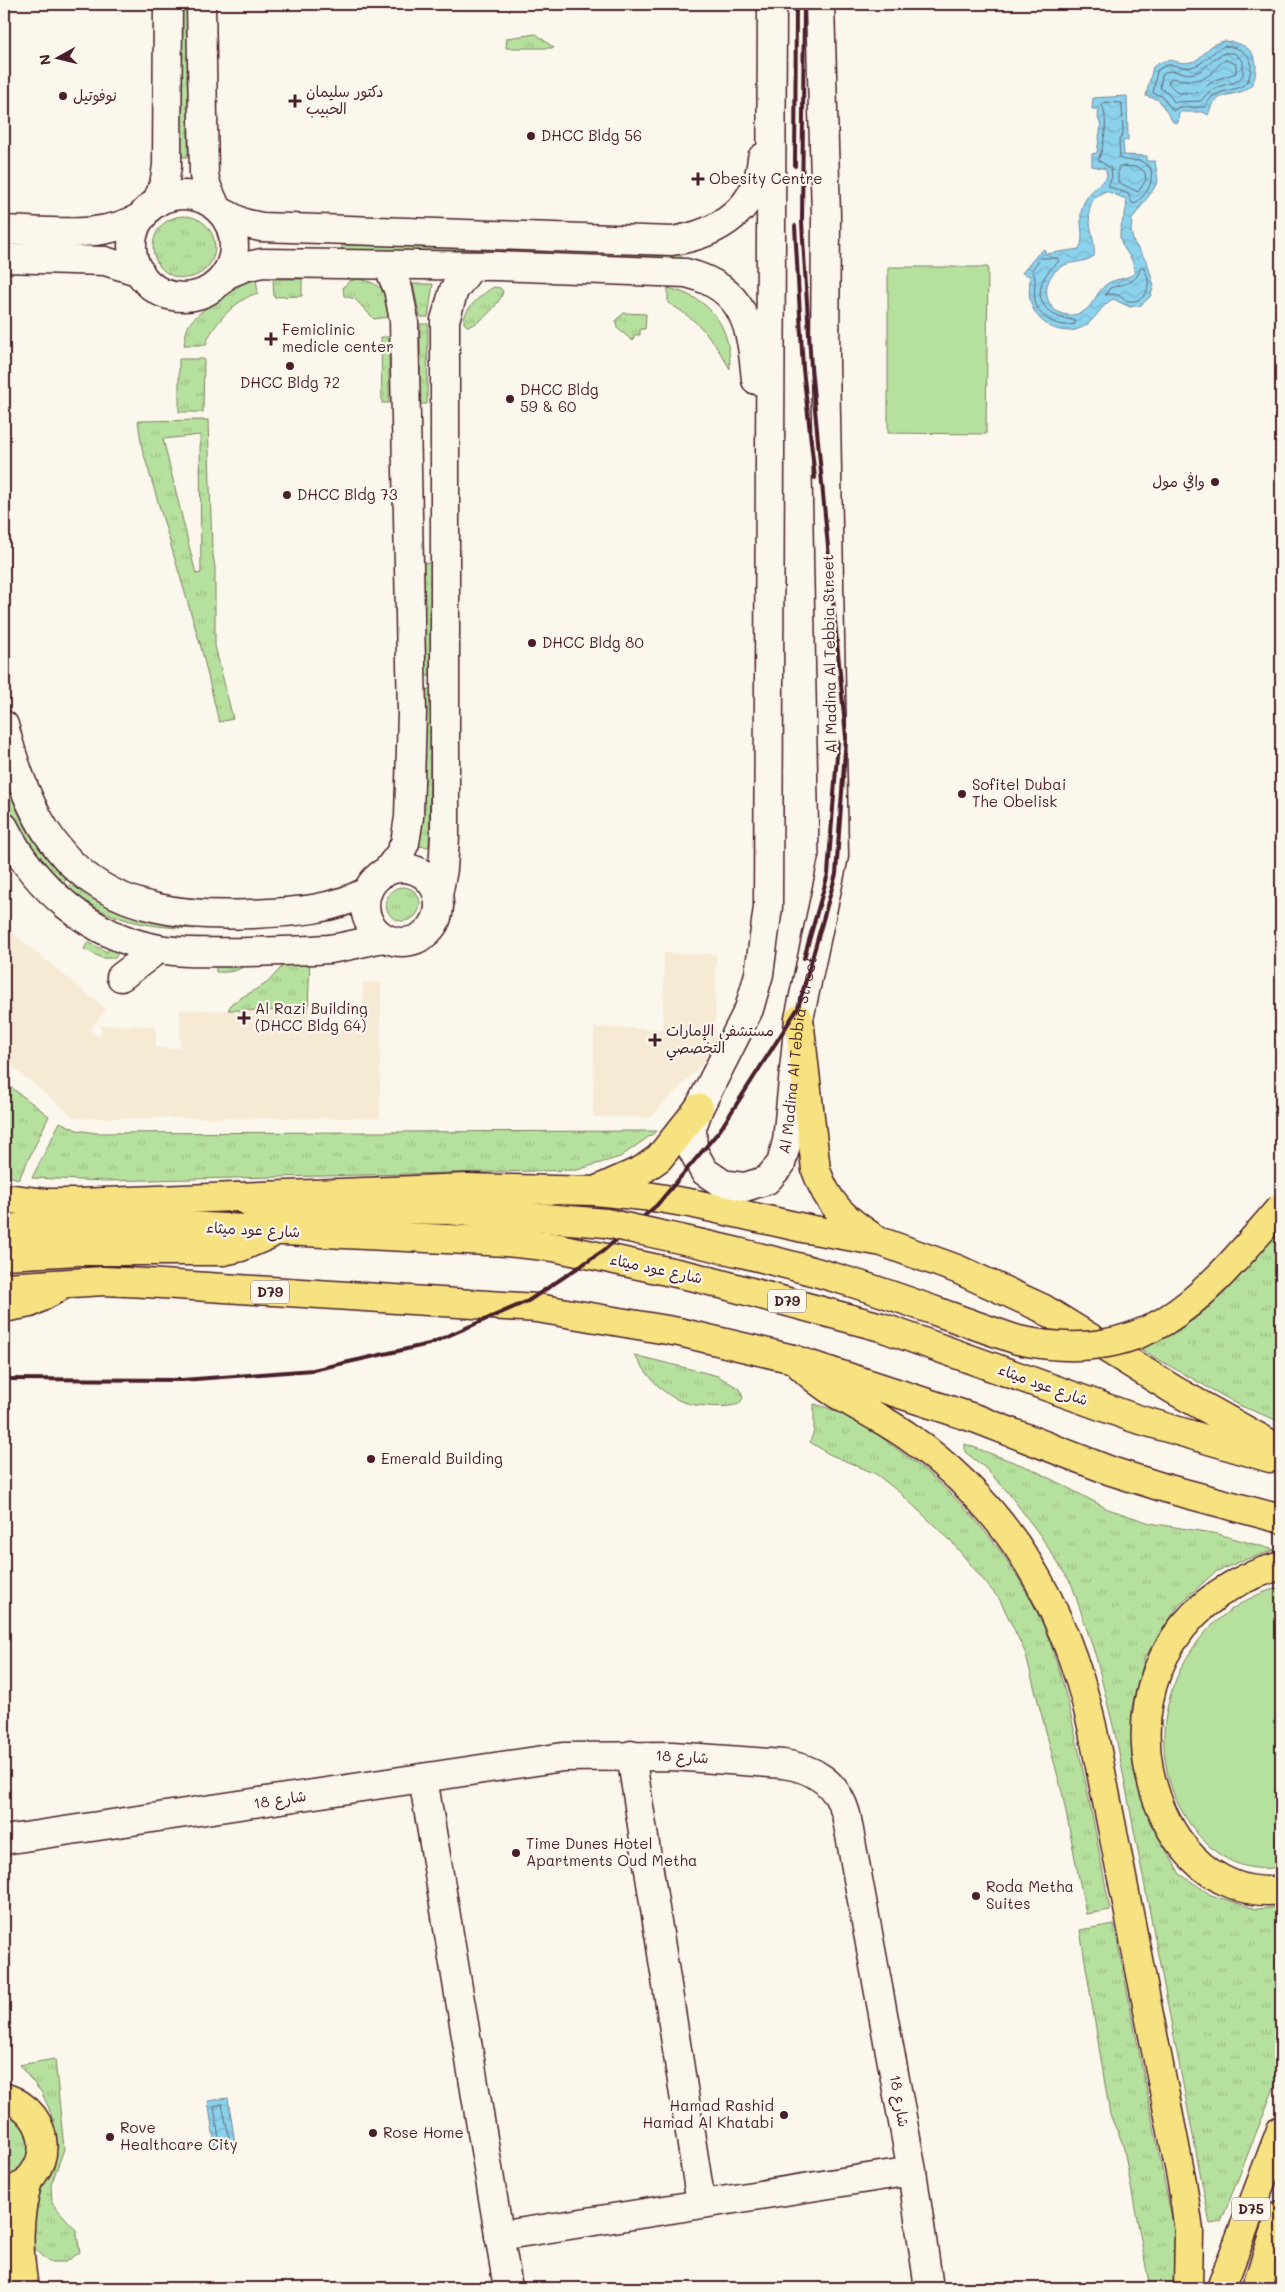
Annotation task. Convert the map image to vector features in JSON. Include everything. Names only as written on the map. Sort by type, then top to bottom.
[{"type":"main road","points":[[799,1019],[812,1146],[816,1170],[822,1189],[837,1210],[851,1222],[882,1242]]},
{"type":"main road","points":[[596,1190],[642,1170],[659,1158],[699,1108]]},
{"type":"main road","points":[[4,1198],[45,1203],[467,1188],[596,1190],[695,1204],[808,1229],[882,1242],[957,1268],[1042,1308],[1174,1390],[1281,1450]]},
{"type":"main road","points":[[238,1197],[263,1208],[448,1210],[606,1223],[731,1250],[812,1271],[913,1302],[1018,1340],[1041,1345],[1085,1347],[1110,1344],[1145,1332],[1177,1314],[1222,1275],[1281,1207]]},
{"type":"main road","name":"شارع عود ميثاء","points":[[4,1229],[74,1224],[135,1224],[507,1242],[554,1247],[695,1277],[881,1327],[1134,1418],[1281,1461]]},
{"type":"main road","points":[[4,1255],[98,1251],[222,1251],[241,1247],[274,1232]]},
{"type":"main road","points":[[4,1308],[30,1303],[44,1297],[63,1283]]},
{"type":"main road","name":"D79","points":[[4,1287],[63,1283],[146,1283],[537,1308],[679,1332],[794,1359],[977,1419],[1111,1471],[1165,1488],[1281,1519]]},
{"type":"main road","points":[[794,1359],[822,1386],[880,1419],[929,1452],[972,1492],[992,1513],[1027,1561],[1042,1586],[1067,1640],[1077,1667],[1092,1726],[1182,2182],[1189,2231],[1188,2288]]},
{"type":"main road","points":[[1281,1566],[1247,1576],[1231,1584],[1209,1600],[1185,1624],[1166,1653],[1155,1678],[1148,1711],[1146,1738],[1147,1758],[1156,1797],[1164,1816],[1185,1850],[1210,1873],[1235,1886],[1262,1891],[1281,1890]]},
{"type":"main road","points":[[8,2096],[26,2108],[35,2119],[41,2131],[43,2144],[39,2164],[28,2181],[20,2214],[18,2231],[24,2288]]},
{"type":"main road","name":"D75","points":[[1221,2288],[1281,2130]]},
{"type":"main road","points":[[4,2194],[15,2190],[28,2181]]},
{"type":"main road","points":[[1256,2288],[1281,2215]]},
{"type":"street","points":[[168,4],[167,166],[164,185],[136,229],[133,244],[134,259],[140,272],[156,289],[179,297],[203,293],[215,286],[225,275],[232,260],[234,242],[230,226],[218,209],[207,187],[204,166],[201,4]]},
{"type":"street","name":"Al Madina Al Tebbia Street","points":[[772,4],[768,907],[765,942],[759,974],[749,1009],[699,1108],[692,1128],[692,1151],[704,1171],[723,1184],[745,1187],[767,1180],[781,1164],[787,1141],[799,1019],[834,856],[826,411],[826,216],[820,4]]},
{"type":"street","points":[[4,230],[104,230],[121,226],[170,197],[186,195],[202,198],[243,223],[262,227],[662,241],[694,238],[714,230],[726,222],[752,193],[760,173],[764,135],[772,124]]},
{"type":"street","points":[[4,258],[106,262],[140,272]]},
{"type":"street","points":[[225,275],[244,267],[262,264],[472,266],[686,273],[701,277],[715,284],[737,305],[751,332],[762,437],[771,459]]},
{"type":"street","points":[[385,938],[376,931],[366,912],[377,881],[399,855],[405,843],[409,817],[412,713],[404,320],[398,290],[388,266]]},
{"type":"street","points":[[4,827],[30,867],[55,897],[86,921],[109,933],[158,949],[194,952],[294,951],[330,948],[385,938],[402,942],[418,939],[425,935],[436,921],[438,913],[438,895],[443,869],[445,837],[445,320],[454,290],[472,266]]},
{"type":"street","points":[[407,436],[413,430],[417,430],[424,436],[431,499],[437,513],[445,522]]},
{"type":"street","points":[[4,725],[14,764],[40,822],[59,850],[80,873],[106,890],[134,903],[165,911],[210,915],[308,911],[349,901],[396,868],[418,871],[434,885],[438,895]]},
{"type":"street","points":[[121,977],[158,949]]},
{"type":"street","points":[[630,1755],[701,2203]]},
{"type":"street","name":"شارع 18","points":[[9,1842],[534,1760],[630,1755],[799,1766],[814,1772],[827,1782],[837,1794],[846,1814],[912,2170],[928,2288]]},
{"type":"street","points":[[423,1778],[508,2288]]},
{"type":"street","points":[[499,2236],[912,2170]]},
{"type":"shaded area","name":"Al Razi Building (DHCC Bldg 64)","points":[[4,926],[106,1009],[90,1030],[97,1036],[101,1035],[101,1025],[156,1026],[156,1048],[180,1048],[180,1010],[308,1011],[308,1029],[362,1029],[363,982],[381,983],[380,1118],[75,1118],[4,1060]]},
{"type":"shaded area","name":"مستشفى الإمارات التخصصي","points":[[664,953],[716,954],[715,1051],[650,1118],[593,1117],[594,1027],[663,1029]]},
{"type":"green space","points":[[181,4],[189,4],[188,157],[181,157]]},
{"type":"green space","points":[[536,34],[554,48],[506,48],[507,38]]},
{"type":"green space","points":[[184,216],[196,218],[206,225],[213,235],[215,247],[213,259],[206,269],[196,276],[184,278],[172,276],[162,269],[155,259],[153,247],[155,235],[162,225],[172,218]]},
{"type":"green space","points":[[342,245],[489,246],[489,253],[342,252]]},
{"type":"green space","points":[[503,247],[682,251],[681,259],[503,256]]},
{"type":"green space","points":[[888,267],[988,267],[986,434],[888,433]]},
{"type":"green space","points":[[256,278],[258,293],[242,300],[226,313],[213,329],[206,345],[184,345],[188,327],[196,317],[232,291]]},
{"type":"green space","points":[[273,279],[302,279],[302,296],[274,297]]},
{"type":"green space","points":[[358,279],[373,283],[383,291],[390,302],[395,316],[374,319],[355,299],[344,296],[343,287],[350,281]]},
{"type":"green space","points":[[413,284],[433,284],[428,317],[420,317]]},
{"type":"green space","points":[[494,287],[500,288],[503,291],[502,296],[489,313],[472,325],[467,326],[464,323],[464,318],[470,307],[484,293]]},
{"type":"green space","points":[[668,288],[696,299],[716,316],[727,340],[730,369],[704,331],[689,317],[668,303]]},
{"type":"green space","points":[[624,313],[646,314],[645,329],[640,329],[640,335],[634,335],[633,341],[617,328],[616,320]]},
{"type":"green space","points":[[420,324],[428,324],[427,404],[420,404]]},
{"type":"green space","points":[[381,337],[389,337],[389,403],[382,403]]},
{"type":"green space","points":[[179,359],[204,359],[203,412],[179,412]]},
{"type":"green space","points":[[208,420],[212,549],[215,567],[215,646],[233,719],[219,722],[201,647],[142,448],[138,421]],"holes":[[[200,435],[201,573],[196,574],[163,439]]]},
{"type":"green space","points":[[423,563],[431,563],[430,676],[423,676]]},
{"type":"green space","points":[[423,689],[431,689],[429,847],[417,846]]},
{"type":"green space","points":[[4,772],[14,803],[27,830],[44,854],[67,878],[61,887],[6,815]]},
{"type":"green space","points":[[72,882],[195,919],[195,929],[142,924],[113,915],[66,891]]},
{"type":"green space","points":[[403,887],[415,892],[420,904],[415,916],[403,921],[391,916],[386,904],[391,892]]},
{"type":"green space","points":[[88,942],[107,952],[111,943],[122,947],[115,958],[102,958],[84,949]]},
{"type":"green space","points":[[257,955],[248,964],[239,969],[229,972],[216,972],[216,962]]},
{"type":"green space","points":[[310,957],[308,1011],[228,1010],[232,1003],[267,983],[290,958]]},
{"type":"green space","points":[[4,1082],[49,1116],[19,1179],[4,1175]]},
{"type":"green space","points":[[60,1122],[77,1130],[96,1133],[657,1131],[620,1157],[577,1170],[105,1181],[32,1178]]},
{"type":"green space","points":[[1281,1224],[1281,1422],[1241,1406],[1138,1348],[1200,1313],[1242,1271]]},
{"type":"green space","points":[[634,1355],[718,1376],[740,1389],[743,1398],[739,1404],[731,1406],[694,1405],[683,1402],[656,1384]]},
{"type":"green space","points":[[814,1404],[840,1413],[864,1426],[887,1441],[930,1475],[950,1493],[987,1534],[1019,1579],[1044,1627],[1064,1687],[1087,1788],[1110,1910],[1086,1914],[1062,1792],[1025,1652],[1000,1600],[951,1541],[900,1493],[876,1474],[829,1454],[810,1442],[814,1431]]},
{"type":"green space","points":[[965,1444],[1032,1469],[1108,1509],[1150,1523],[1218,1534],[1275,1550],[1215,1572],[1179,1605],[1145,1657],[1132,1706],[1132,1761],[1150,1823],[1180,1874],[1211,1895],[1256,1909],[1281,1907],[1281,2070],[1221,2222],[1210,2224],[1117,1742],[1096,1657],[1072,1585],[1040,1535],[1007,1491],[985,1468],[965,1452]]},
{"type":"green space","points":[[1281,1587],[1281,1867],[1260,1868],[1240,1865],[1222,1856],[1206,1843],[1181,1809],[1167,1772],[1164,1733],[1171,1694],[1187,1658],[1211,1627],[1243,1602]]},
{"type":"green space","points":[[1114,1924],[1174,2230],[1174,2288],[1150,2288],[1123,2144],[1110,2115],[1080,1930]]},
{"type":"green space","points":[[55,2059],[64,2149],[51,2185],[52,2203],[76,2230],[80,2252],[66,2262],[49,2262],[30,2244],[30,2214],[56,2139],[51,2113],[42,2093],[19,2065]]},
{"type":"green space","points":[[4,2109],[23,2124],[29,2140],[29,2148],[23,2164],[18,2170],[4,2179]]},
{"type":"water","points":[[1224,41],[1242,45],[1252,53],[1256,66],[1253,83],[1244,91],[1215,101],[1208,115],[1203,112],[1179,112],[1178,123],[1173,122],[1159,100],[1146,96],[1153,67],[1169,60],[1185,63],[1194,61],[1213,45]]},
{"type":"water","points":[[1127,96],[1128,140],[1123,141],[1124,155],[1147,156],[1147,161],[1155,161],[1158,181],[1132,219],[1131,231],[1133,241],[1147,262],[1154,286],[1150,297],[1141,305],[1130,307],[1113,299],[1081,328],[1066,331],[1058,330],[1044,323],[1034,310],[1029,293],[1030,276],[1022,273],[1044,249],[1046,254],[1079,249],[1081,245],[1082,208],[1090,193],[1107,177],[1106,169],[1092,166],[1092,154],[1097,153],[1101,125],[1098,118],[1099,109],[1092,109],[1093,98]],"holes":[[[1106,191],[1126,199],[1127,204],[1120,237],[1133,263],[1135,273],[1107,284],[1091,305],[1083,312],[1068,315],[1059,313],[1048,300],[1048,283],[1052,275],[1059,268],[1094,256],[1089,211],[1091,203],[1097,196]]]},
{"type":"water","points":[[228,2098],[235,2143],[215,2146],[208,2101]]},
{"type":"railway","points":[[795,166],[796,4]]},
{"type":"railway","points":[[4,1379],[182,1380],[313,1370],[429,1344],[528,1301],[603,1251],[657,1205],[720,1130],[798,1008],[836,874],[846,737],[811,367],[802,223],[804,4]]},
{"type":"railway","points":[[795,226],[803,369],[815,478]]},
{"type":"railway","points":[[804,958],[828,874],[838,742]]},
{"type":"place","name":"نوفوتيل","points":[[63,96]]},
{"type":"place","name":"دكتور سليمان الحبيب","points":[[295,101]]},
{"type":"place","name":"DHCC Bldg 56","points":[[531,136]]},
{"type":"place","name":"Obesity Centre","points":[[698,179]]},
{"type":"place","name":"Femiclinic medicle center","points":[[271,339]]},
{"type":"place","name":"DHCC Bldg 72","points":[[290,366]]},
{"type":"place","name":"DHCC Bldg 59 & 60","points":[[510,399]]},
{"type":"place","name":"وافي مول","points":[[1215,482]]},
{"type":"place","name":"DHCC Bldg 73","points":[[287,495]]},
{"type":"place","name":"DHCC Bldg 80","points":[[532,643]]},
{"type":"place","name":"Sofitel Dubai The Obelisk","points":[[962,794]]},
{"type":"place","name":"Al Razi Building (DHCC Bldg 64)","points":[[244,1018]]},
{"type":"place","name":"مستشفى الإمارات التخصصي","points":[[655,1040]]},
{"type":"place","name":"Emerald Building","points":[[371,1459]]},
{"type":"place","name":"Time Dunes Hotel Apartments Oud Metha","points":[[516,1853]]},
{"type":"place","name":"Roda Metha Suites","points":[[976,1896]]},
{"type":"place","name":"Hamad Rashid Hamad Al Khatabi","points":[[784,2115]]},
{"type":"place","name":"Rose Home","points":[[373,2133]]},
{"type":"place","name":"Rove Healthcare City","points":[[110,2137]]}]
